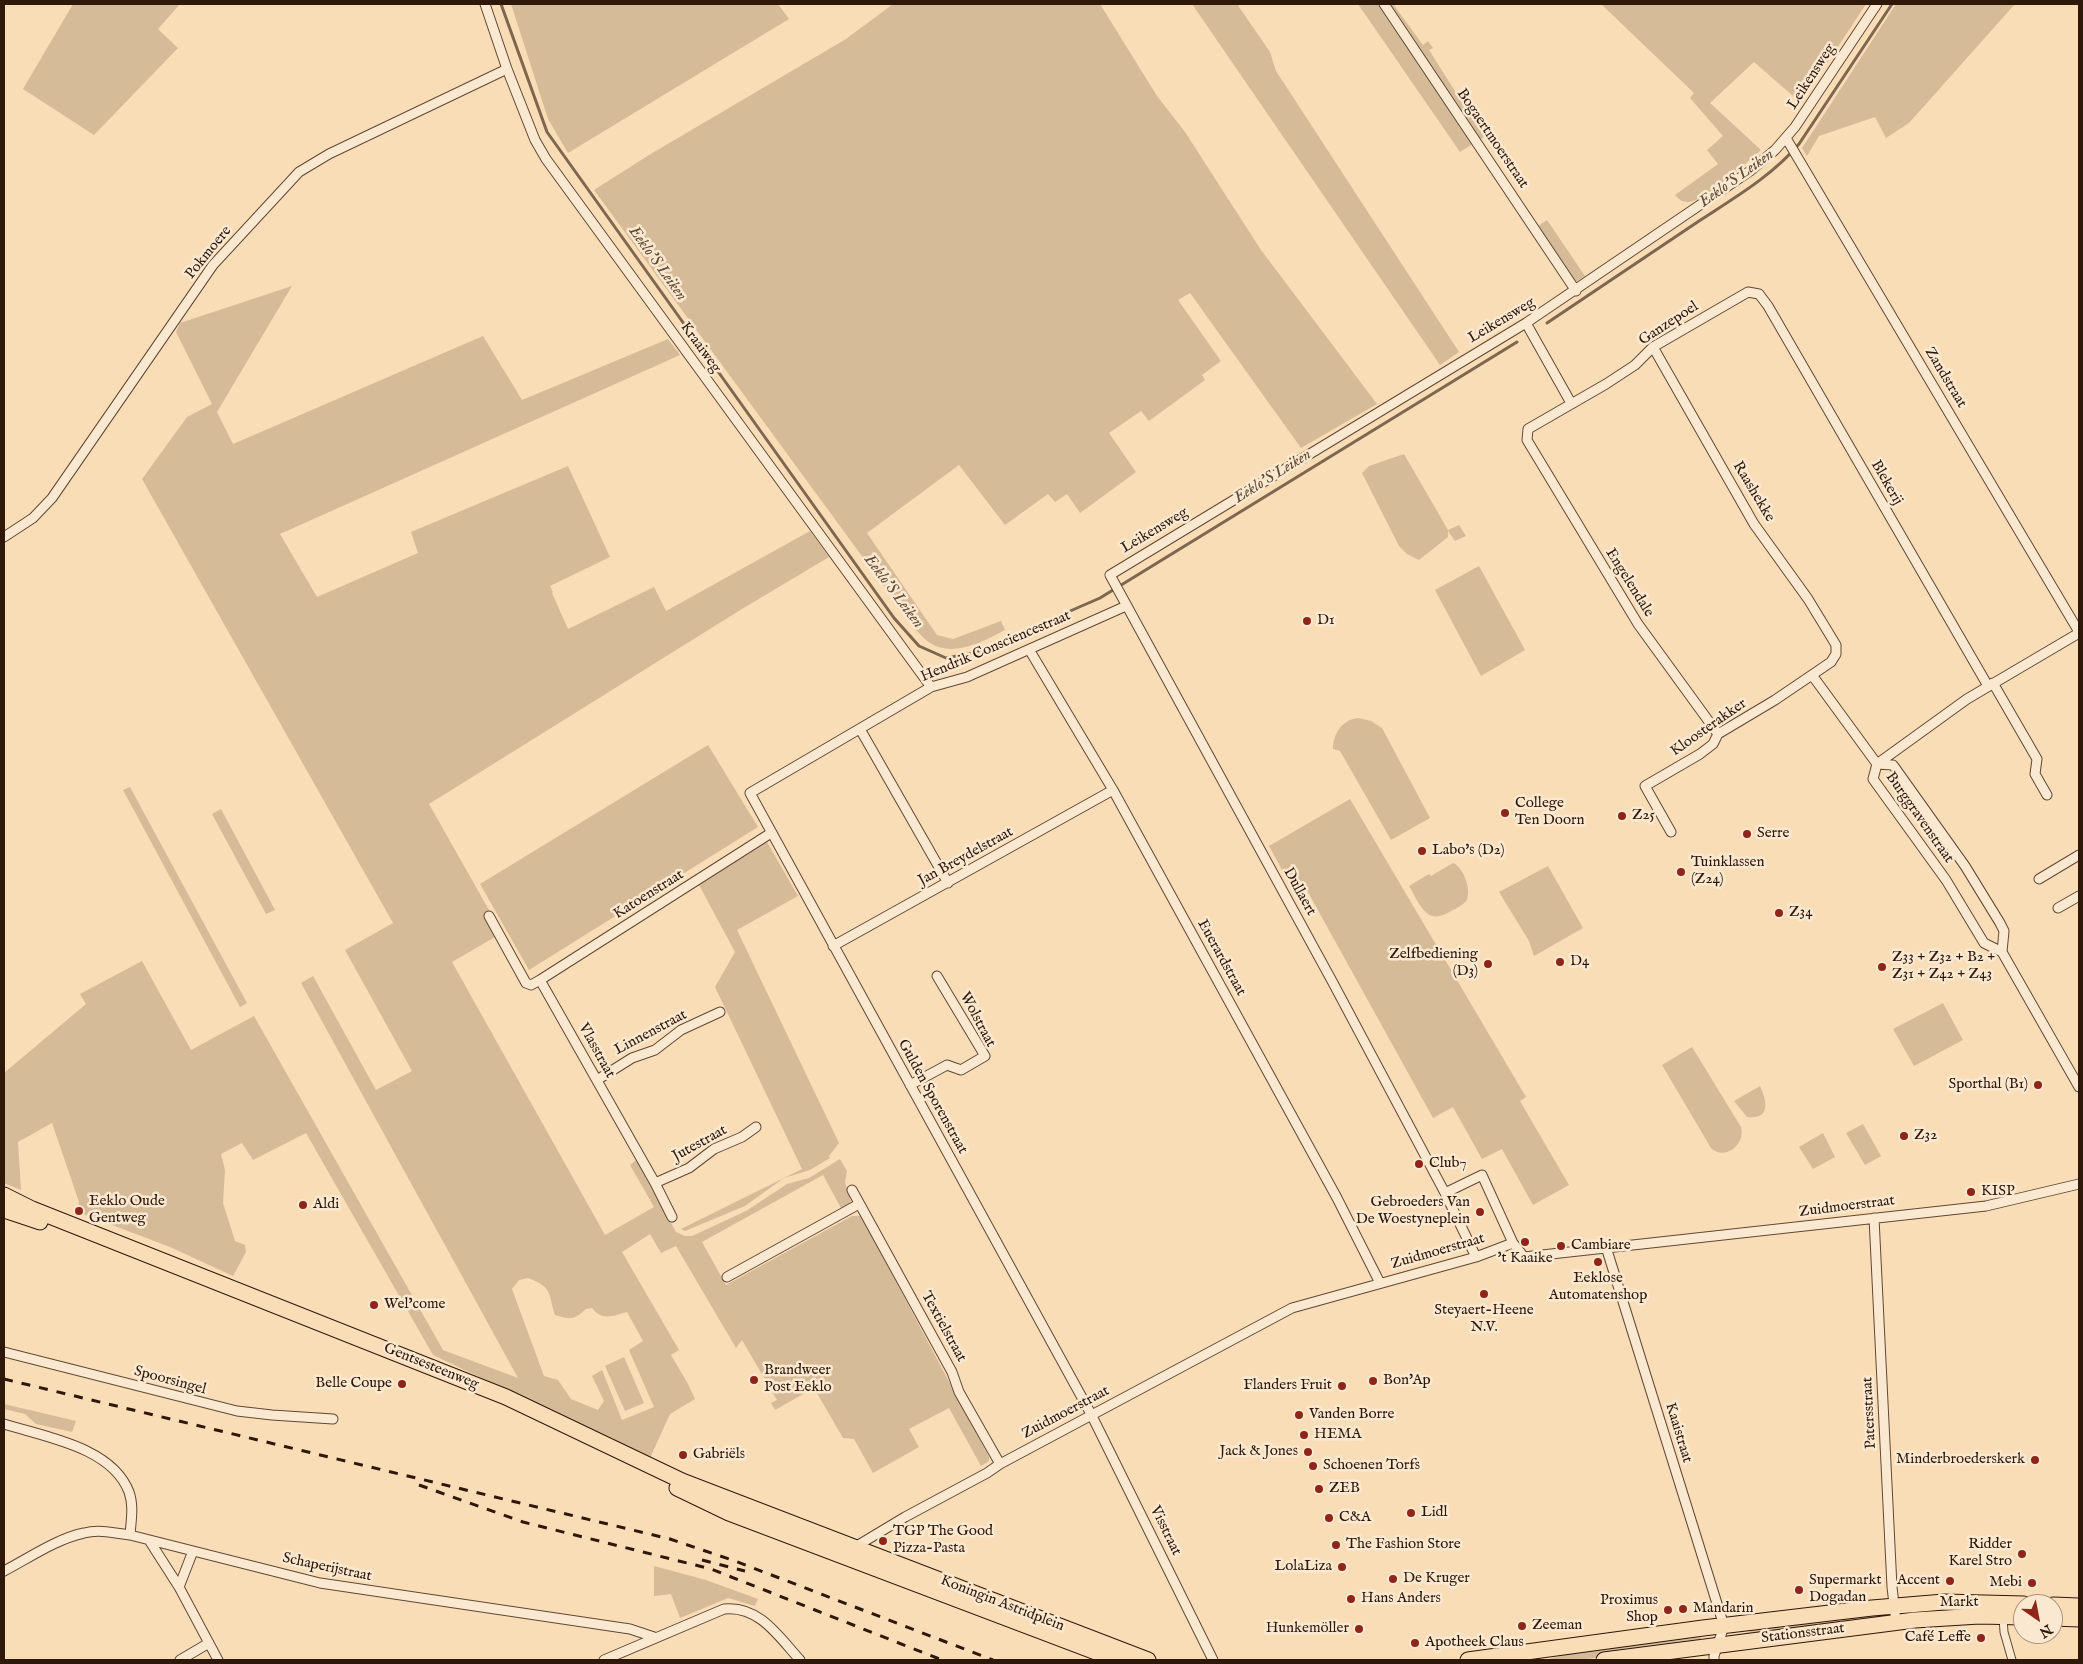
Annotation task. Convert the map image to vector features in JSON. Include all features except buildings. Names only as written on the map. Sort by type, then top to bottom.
[{"type":"main road","name":"Gentsesteenweg","points":[[4,1195],[32,1210],[506,1397],[682,1481],[853,1553]]},
{"type":"main road","name":"Gentsesteenweg","points":[[4,1210],[28,1217],[470,1390],[716,1507],[853,1553]]},
{"type":"main road","name":"Koningin Astridplein","points":[[853,1553],[1117,1660]]},
{"type":"main road","name":"Koningin Astridplein","points":[[853,1553],[1148,1660]]},
{"type":"main road","name":"Markt","points":[[1894,1606],[1944,1602],[2004,1610],[2013,1613]]},
{"type":"main road","points":[[2063,1605],[2079,1606]]},
{"type":"main road","name":"Stationsstraat","points":[[1468,1660],[1522,1657],[1724,1626],[1894,1606]]},
{"type":"main road","name":"Markt","points":[[2004,1610],[2013,1607]]},
{"type":"main road","name":"Stationsstraat","points":[[1604,1660],[2004,1610]]},
{"type":"main road","points":[[2063,1618],[2079,1619]]},
{"type":"street","name":"Kraaiweg","points":[[485,4],[507,69],[535,140],[546,159],[931,688]]},
{"type":"street","name":"Bogaertmoerstraat","points":[[1384,4],[1576,291]]},
{"type":"street","name":"Leikensweg","points":[[1126,606],[1110,575],[1576,291],[1750,171],[1788,141],[1876,4]]},
{"type":"street","name":"Pokmoere","points":[[4,537],[33,518],[52,498],[213,266],[299,172],[329,154],[507,69]]},
{"type":"street","name":"Zandstraat","points":[[1788,141],[2079,632]]},
{"type":"street","name":"Ganzepoel","points":[[1526,440],[1528,430],[1635,365],[1653,347],[1748,292],[1759,294]]},
{"type":"street","name":"Blekerij","points":[[1759,294],[1768,306],[1990,684],[2037,760],[2035,774],[2047,795]]},
{"type":"street","points":[[1526,323],[1571,403]]},
{"type":"street","name":"Raashekke","points":[[1653,347],[1754,524],[1808,600],[1836,645]]},
{"type":"street","name":"Engelendale","points":[[1526,440],[1638,624],[1718,734]]},
{"type":"street","name":"Hendrik Consciencestraat","points":[[750,793],[931,688],[967,677],[1126,606]]},
{"type":"street","name":"Dullaert","points":[[1126,606],[1446,1193]]},
{"type":"street","points":[[1812,675],[1877,764],[1990,684],[2079,632]]},
{"type":"street","name":"Kloosterakker","points":[[1671,832],[1645,786],[1713,744],[1718,734],[1775,700],[1830,662],[1836,654],[1836,645]]},
{"type":"street","name":"Euerardstraat","points":[[1030,650],[1113,790],[1337,1198],[1380,1283]]},
{"type":"street","points":[[860,729],[948,883]]},
{"type":"street","name":"Burggravenstraat","points":[[2002,952],[2004,931],[1966,866],[1893,765],[1877,764],[1873,779],[1946,880],[1984,943],[2002,952],[2079,1087]]},
{"type":"street","name":"Jan Breydelstraat","points":[[833,946],[1113,790]]},
{"type":"street","name":"Gulden Sporenstraat","points":[[750,793],[1092,1414]]},
{"type":"street","name":"Katoenstraat","points":[[540,980],[771,833]]},
{"type":"street","points":[[2039,878],[2079,855]]},
{"type":"street","points":[[2058,908],[2079,896]]},
{"type":"street","points":[[489,916],[526,983],[531,985],[540,980]]},
{"type":"street","name":"Wolstraat","points":[[910,1085],[947,1065],[961,1070],[984,1056],[937,976]]},
{"type":"street","name":"Vlasstraat","points":[[540,980],[655,1183],[672,1217]]},
{"type":"street","name":"Linnenstraat","points":[[597,1080],[632,1058],[655,1050],[681,1030],[720,1012]]},
{"type":"street","name":"Jutestraat","points":[[655,1183],[689,1168],[714,1149],[742,1137],[756,1127]]},
{"type":"street","points":[[1476,1257],[1446,1193],[1482,1175],[1513,1243]]},
{"type":"street","name":"Zuidmoerstraat","points":[[853,1553],[899,1520],[1092,1414],[1292,1308],[1476,1257],[1513,1243],[1524,1257],[1986,1206],[2079,1184]]},
{"type":"street","name":"Textielstraat","points":[[852,1190],[952,1372],[959,1392],[1000,1464]]},
{"type":"street","points":[[727,1277],[859,1204]]},
{"type":"street","name":"Patersstraat","points":[[1874,1218],[1896,1622]]},
{"type":"street","name":"Kaaistraat","points":[[1606,1248],[1724,1626]]},
{"type":"street","name":"Spoorsingel","points":[[4,1352],[237,1411],[272,1416],[333,1419]]},
{"type":"street","name":"Visstraat","points":[[1092,1414],[1213,1660]]},
{"type":"street","points":[[4,1424],[86,1449],[105,1462],[129,1491],[132,1506],[130,1535]]},
{"type":"street","name":"Schaperijstraat","points":[[4,1572],[68,1538],[85,1532],[103,1531],[130,1535],[320,1583],[630,1629],[654,1637]]},
{"type":"street","points":[[149,1540],[162,1557],[218,1660]]},
{"type":"street","points":[[179,1587],[193,1551]]},
{"type":"street","points":[[604,1660],[654,1637],[724,1609],[734,1608],[745,1610],[763,1620],[800,1660]]},
{"type":"street","points":[[2004,1610],[2004,1632],[2012,1660]]},
{"type":"street","points":[[1714,1660],[1724,1626]]},
{"type":"street","points":[[180,1660],[209,1643]]},
{"type":"shaded area","points":[[73,4],[180,4],[158,29],[178,48],[94,135],[23,89]]},
{"type":"shaded area","points":[[511,4],[778,4],[789,19],[568,153],[548,119]]},
{"type":"shaded area","points":[[893,4],[1100,4],[1157,96],[1185,132],[1261,250],[1377,404],[1301,448],[1190,293],[1178,300],[1221,361],[1202,375],[1205,380],[1149,421],[1141,411],[1109,433],[1136,472],[1080,513],[1067,494],[1055,502],[1048,494],[1005,525],[959,465],[867,533],[937,635],[953,639],[1001,621],[1005,630],[978,643],[949,649],[928,642],[916,630],[594,190],[649,155],[846,39]]},
{"type":"shaded area","points":[[1192,4],[1237,4],[1270,52],[1276,71],[1459,352],[1440,365]]},
{"type":"shaded area","points":[[1358,4],[1393,4],[1423,45],[1428,41],[1433,48],[1429,50],[1484,137],[1460,152]]},
{"type":"shaded area","points":[[1601,4],[1866,4],[1801,103],[1754,62],[1710,103],[1761,150],[1714,189],[1695,201],[1688,202],[1682,201],[1675,195],[1718,164],[1707,150],[1723,136],[1690,98],[1694,93]]},
{"type":"shaded area","points":[[1896,4],[2015,4],[1909,123],[1886,138],[1875,117],[1819,136],[1807,156],[1802,148]]},
{"type":"shaded area","points":[[1547,220],[1585,276],[1574,283],[1537,227]]},
{"type":"shaded area","points":[[292,286],[217,412],[233,444],[483,336],[522,400],[668,339],[680,355],[280,534],[317,597],[418,553],[411,532],[568,466],[610,557],[550,586],[568,629],[654,587],[666,611],[810,531],[829,557],[429,804],[502,933],[452,962],[605,1235],[654,1207],[630,1165],[636,1160],[676,1232],[685,1236],[692,1236],[746,1211],[787,1184],[809,1178],[840,1159],[847,1171],[845,1182],[851,1201],[842,1210],[823,1175],[702,1242],[726,1285],[852,1216],[861,1216],[989,1457],[989,1461],[981,1466],[949,1408],[909,1429],[919,1447],[873,1473],[854,1439],[843,1438],[814,1388],[775,1410],[771,1403],[777,1400],[742,1340],[736,1348],[676,1246],[661,1253],[650,1234],[622,1252],[679,1350],[671,1355],[695,1399],[670,1414],[650,1458],[433,1355],[306,1133],[253,1160],[242,1143],[221,1154],[225,1170],[223,1203],[235,1241],[245,1245],[246,1252],[233,1276],[170,1247],[78,1212],[79,1202],[52,1123],[18,1142],[21,1190],[4,1183],[4,1073],[86,1004],[80,994],[142,961],[191,1050],[254,1016],[443,1350],[518,1378],[301,983],[313,976],[376,1090],[412,1071],[345,950],[393,923],[142,479],[187,417],[212,404],[176,332],[180,323]],"holes":[[[528,1278],[549,1292],[555,1315],[564,1318],[572,1318],[586,1309],[592,1308],[604,1316],[627,1312],[643,1341],[629,1350],[654,1407],[622,1420],[602,1370],[592,1376],[604,1401],[598,1410],[571,1399],[558,1380],[544,1376],[512,1289],[519,1280]]]},
{"type":"shaded area","points":[[1404,454],[1448,530],[1459,525],[1466,536],[1455,541],[1448,531],[1448,537],[1419,560],[1407,554],[1399,546],[1362,473],[1369,466]]},
{"type":"shaded area","points":[[1479,566],[1525,650],[1481,676],[1435,590]]},
{"type":"shaded area","points":[[1358,718],[1371,721],[1382,728],[1430,818],[1391,840],[1340,751],[1333,749],[1337,733],[1343,725],[1352,719]]},
{"type":"shaded area","points":[[708,745],[758,827],[529,970],[480,884]]},
{"type":"shaded area","points":[[130,787],[247,1003],[240,1007],[123,790]]},
{"type":"shaded area","points":[[1350,799],[1526,1097],[1520,1101],[1569,1185],[1533,1205],[1502,1149],[1482,1159],[1453,1107],[1433,1118],[1304,885],[1293,890],[1269,846]]},
{"type":"shaded area","points":[[221,809],[275,910],[266,914],[212,814]]},
{"type":"shaded area","points":[[767,842],[798,896],[737,930],[839,1143],[829,1156],[830,1158],[810,1170],[784,1178],[745,1206],[685,1231],[681,1229],[802,1169],[715,987],[735,952],[699,885]]},
{"type":"shaded area","points":[[1453,863],[1460,869],[1466,879],[1467,900],[1460,906],[1442,915],[1430,915],[1421,906],[1409,886]]},
{"type":"shaded area","points":[[1548,866],[1583,928],[1534,956],[1529,941],[1499,892]]},
{"type":"shaded area","points":[[1943,1003],[1963,1040],[1914,1066],[1893,1029]]},
{"type":"shaded area","points":[[1692,1047],[1741,1127],[1742,1134],[1740,1140],[1728,1152],[1716,1152],[1711,1148],[1662,1065]]},
{"type":"shaded area","points":[[1760,1086],[1765,1103],[1764,1112],[1760,1116],[1747,1117],[1734,1101]]},
{"type":"shaded area","points":[[1863,1124],[1881,1156],[1865,1165],[1846,1133]]},
{"type":"shaded area","points":[[1823,1133],[1835,1157],[1813,1169],[1799,1147]]},
{"type":"shaded area","points":[[624,1357],[644,1403],[625,1411],[605,1366]]},
{"type":"shaded area","points":[[4,1404],[76,1421],[72,1432],[36,1424],[25,1414],[4,1409]]},
{"type":"shaded area","points":[[654,1566],[706,1580],[758,1599],[755,1606],[728,1598],[680,1618],[671,1594],[654,1596]]},
{"type":"shaded area","points":[[1887,1613],[1887,1618],[1728,1638],[1730,1635],[1745,1633],[1767,1626]]},
{"type":"shaded area","points":[[1700,1635],[1702,1643],[1579,1660],[1546,1660],[1572,1652]]},
{"type":"waterway","name":"Eeklo'S Leiken","points":[[501,4],[547,132],[894,618],[919,646],[946,658],[974,653],[1100,598],[1517,342]]},
{"type":"waterway","name":"Eeklo'S Leiken","points":[[1547,323],[1739,195],[1788,156],[1799,144],[1892,4]]},
{"type":"railway","points":[[4,1379],[670,1539],[735,1561],[993,1660]]},
{"type":"railway","points":[[419,1485],[523,1522],[711,1569],[942,1660]]},
{"type":"railway","points":[[702,1560],[745,1571]]},
{"type":"place","name":"D1","points":[[1307,621]]},
{"type":"place","name":"College Ten Doorn","points":[[1505,813]]},
{"type":"place","name":"Z25","points":[[1622,816]]},
{"type":"place","name":"Serre","points":[[1747,834]]},
{"type":"place","name":"Labo's (D2)","points":[[1422,851]]},
{"type":"place","name":"Tuinklassen (Z24)","points":[[1681,872]]},
{"type":"place","name":"Z34","points":[[1779,913]]},
{"type":"place","name":"D4","points":[[1560,962]]},
{"type":"place","name":"Zelfbediening (D3)","points":[[1488,964]]},
{"type":"place","name":"Z33 + Z32 + B2 + Z31 + Z42 + Z43","points":[[1882,967]]},
{"type":"place","name":"Sporthal (B1)","points":[[2038,1085]]},
{"type":"place","name":"Z32","points":[[1904,1136]]},
{"type":"place","name":"Club7","points":[[1419,1164]]},
{"type":"place","name":"KISP","points":[[1971,1192]]},
{"type":"place","name":"Aldi","points":[[303,1205]]},
{"type":"place","name":"Eeklo Oude Gentweg","points":[[79,1211]]},
{"type":"place","name":"Gebroeders Van De Woestyneplein","points":[[1480,1212]]},
{"type":"place","name":"'t Kaaike","points":[[1525,1242]]},
{"type":"place","name":"Cambiare","points":[[1561,1246]]},
{"type":"place","name":"Eeklose Automatenshop","points":[[1598,1262]]},
{"type":"place","name":"Steyaert-Heene N.V.","points":[[1484,1294]]},
{"type":"place","name":"Wel'come","points":[[374,1305]]},
{"type":"place","name":"Brandweer Post Eeklo","points":[[754,1380]]},
{"type":"place","name":"Bon'Ap","points":[[1373,1381]]},
{"type":"place","name":"Belle Coupe","points":[[402,1384]]},
{"type":"place","name":"Flanders Fruit","points":[[1342,1386]]},
{"type":"place","name":"Vanden Borre","points":[[1299,1415]]},
{"type":"place","name":"HEMA","points":[[1304,1435]]},
{"type":"place","name":"Jack & Jones","points":[[1308,1452]]},
{"type":"place","name":"Gabriëls","points":[[683,1455]]},
{"type":"place","name":"Minderbroederskerk","points":[[2035,1460]]},
{"type":"place","name":"Schoenen Torfs","points":[[1313,1466]]},
{"type":"place","name":"ZEB","points":[[1319,1489]]},
{"type":"place","name":"Lidl","points":[[1411,1513]]},
{"type":"place","name":"C&A","points":[[1329,1518]]},
{"type":"place","name":"TGP The Good Pizza-Pasta","points":[[883,1541]]},
{"type":"place","name":"The Fashion Store","points":[[1336,1545]]},
{"type":"place","name":"Ridder Karel Stro","points":[[2022,1554]]},
{"type":"place","name":"LolaLiza","points":[[1342,1567]]},
{"type":"place","name":"De Kruger","points":[[1393,1579]]},
{"type":"place","name":"Accent","points":[[1950,1581]]},
{"type":"place","name":"Mebi","points":[[2032,1583]]},
{"type":"place","name":"Supermarkt Dogadan","points":[[1799,1590]]},
{"type":"place","name":"Hans Anders","points":[[1351,1599]]},
{"type":"place","name":"Mandarin","points":[[1683,1609]]},
{"type":"place","name":"Proximus Shop","points":[[1668,1610]]},
{"type":"place","name":"Zeeman","points":[[1522,1626]]},
{"type":"place","name":"Hunkemöller","points":[[1359,1629]]},
{"type":"place","name":"Café Leffe","points":[[1981,1638]]},
{"type":"place","name":"Apotheek Claus","points":[[1415,1643]]}]
